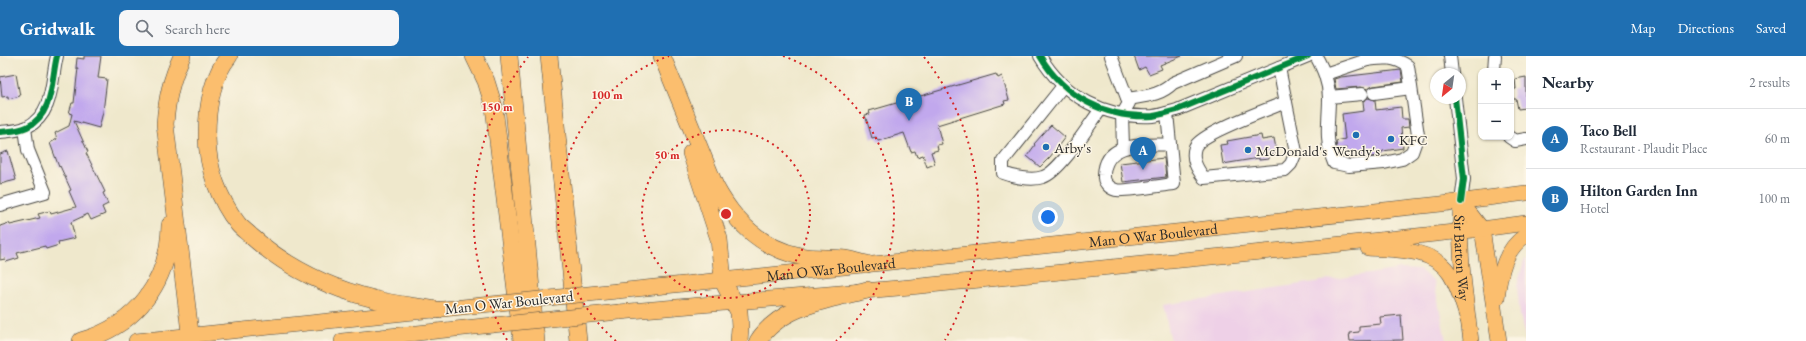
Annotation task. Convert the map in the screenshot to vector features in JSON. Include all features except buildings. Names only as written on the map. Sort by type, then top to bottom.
[{"type":"highway","points":[[182,56],[174,75],[168,96],[165,124],[191,338]]},
{"type":"highway","points":[[229,56],[215,80],[210,99],[207,120],[207,142],[210,160],[221,197],[238,224],[262,246],[294,267],[339,288],[375,300],[437,310]]},
{"type":"highway","points":[[474,56],[486,81],[494,107],[522,341]]},
{"type":"highway","points":[[509,56],[536,341]]},
{"type":"highway","points":[[549,56],[578,341]]},
{"type":"highway","points":[[659,56],[719,240],[723,281],[739,312],[739,341]]},
{"type":"highway","points":[[662,56],[715,186],[725,204],[736,219],[763,241],[799,256],[846,259],[867,264]]},
{"type":"highway","points":[[81,341],[107,331],[131,316],[148,297],[161,276],[168,255],[170,237],[171,175]]},
{"type":"highway","points":[[758,341],[778,320],[791,312],[867,290]]},
{"type":"main road","name":"Man O War Boulevard","points":[[136,341],[191,338],[491,304],[723,281],[867,264],[1461,202],[1526,193]]},
{"type":"main road","name":"Sir Barton Way","points":[[1461,202],[1482,229],[1494,317],[1499,341]]},
{"type":"main road","name":"Sir Barton Way","points":[[1461,202],[1459,231],[1471,341]]},
{"type":"main road","name":"Man O War Boulevard","points":[[342,341],[619,312],[733,301],[910,287],[1323,246],[1526,223]]},
{"type":"main road","points":[[1494,317],[1501,269],[1512,248],[1526,235]]},
{"type":"main road","points":[[1323,246],[1391,249],[1417,253],[1430,257],[1442,264],[1450,274],[1468,320]]},
{"type":"street","points":[[0,132],[25,128],[35,122],[45,110],[51,90],[57,56]]},
{"type":"street","points":[[1040,56],[1052,74],[1063,86],[1076,96],[1101,109],[1122,115],[1134,116],[1155,116],[1167,113],[1206,99],[1280,68],[1290,60],[1308,56]]},
{"type":"street","points":[[1111,56],[1129,103],[1122,115],[1123,147]]},
{"type":"street","points":[[1128,99],[1157,94],[1166,90],[1172,83],[1236,56]]},
{"type":"street","points":[[1316,56],[1325,74],[1329,97],[1326,130],[1329,152],[1334,163],[1349,166],[1396,160],[1402,159],[1412,152],[1418,135],[1408,66],[1401,61],[1387,57],[1366,58],[1325,74]]},
{"type":"street","points":[[1450,56],[1451,68]]},
{"type":"street","points":[[1494,68],[1495,56]]},
{"type":"street","points":[[1280,68],[1296,152],[1291,164],[1285,170],[1204,178],[1198,170],[1194,159],[1196,146],[1207,135],[1286,102]]},
{"type":"street","points":[[1063,86],[1003,161],[1003,173],[1015,178],[1043,177],[1057,169],[1101,109]]},
{"type":"street","points":[[1329,97],[1368,93],[1412,92]]},
{"type":"street","points":[[1456,104],[1464,179],[1461,202]]},
{"type":"street","points":[[1167,113],[1174,184],[1117,190],[1108,186],[1103,177],[1104,166],[1114,153],[1123,147],[1170,144]]},
{"type":"street","points":[[0,205],[45,192],[28,150],[25,128]]},
{"type":"street","points":[[1514,140],[1526,140]]},
{"type":"shaded area","points":[[1526,260],[1526,341],[1520,315],[1517,286],[1524,261]]},
{"type":"shaded area","points":[[1401,269],[1420,270],[1434,282],[1446,341],[1171,341],[1163,305]]},
{"type":"cycle path","points":[[0,132],[27,127],[36,121],[42,114],[50,96],[57,56]]},
{"type":"cycle path","points":[[1040,56],[1061,83],[1074,94],[1103,109],[1119,114],[1136,116],[1153,116],[1177,110],[1308,56]]},
{"type":"cycle path","points":[[1456,104],[1464,179],[1461,202]]},
{"type":"place","name":"Hilton Garden Inn","points":[[909,121]]},
{"type":"place","name":"Wendy's","points":[[1356,135]]},
{"type":"place","name":"KFC","points":[[1391,139]]},
{"type":"place","name":"Arby's","points":[[1046,147]]},
{"type":"place","name":"McDonald's","points":[[1248,150]]},
{"type":"place","name":"Taco Bell","points":[[1143,170]]}]
